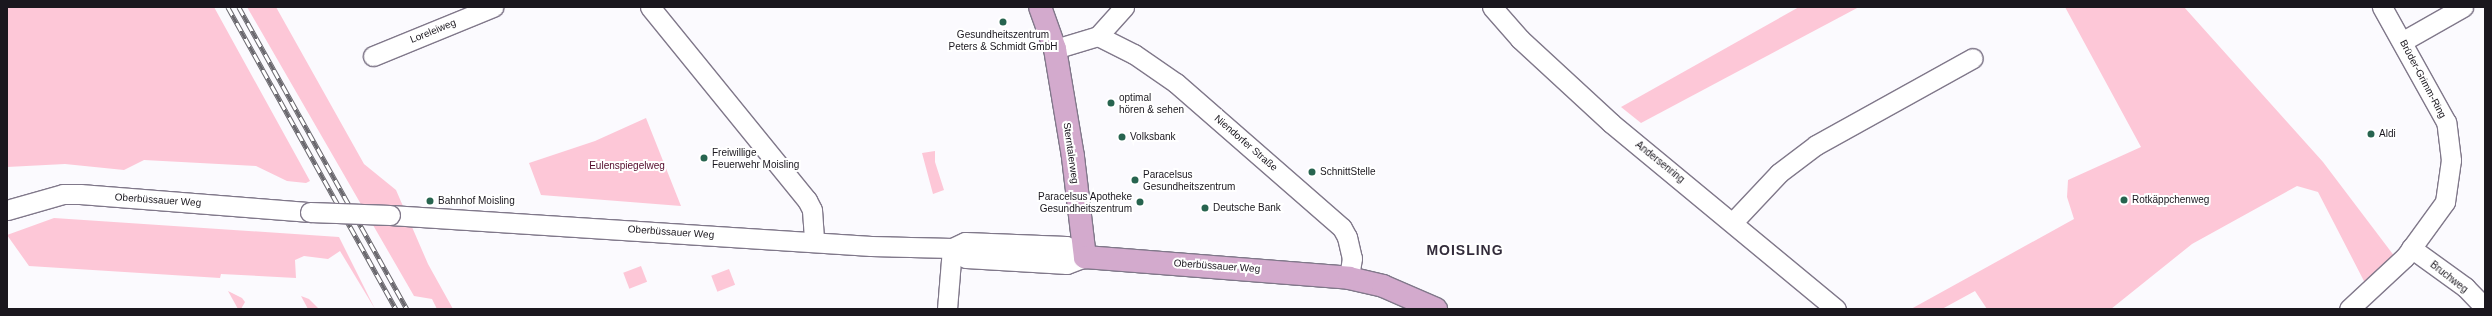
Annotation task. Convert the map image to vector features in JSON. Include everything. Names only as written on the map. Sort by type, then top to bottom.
[{"type":"main road","points":[[1040,7],[1055,49]]},
{"type":"main road","name":"Sterntalerweg","points":[[1055,49],[1073,158],[1085,257]]},
{"type":"main road","name":"Oberbüssauer Weg","points":[[1085,257],[1349,278]]},
{"type":"main road","points":[[1349,278],[1390,289],[1436,309]]},
{"type":"street","name":"Loreleiweg","points":[[373,56],[493,7]]},
{"type":"street","points":[[650,7],[807,200],[812,210],[814,242]]},
{"type":"street","points":[[1055,49],[1098,36],[1124,7]]},
{"type":"street","name":"Andersenring","points":[[1492,7],[1520,39],[1611,123],[1733,222],[1836,309]]},
{"type":"street","name":"Brüder-Grimm-Ring","points":[[2349,309],[2405,257],[2445,202],[2451,160],[2446,122],[2403,41],[2382,7]]},
{"type":"street","points":[[2403,41],[2463,7]]},
{"type":"street","name":"Niendorfer Straße","points":[[1098,36],[1134,54],[1176,83],[1322,209],[1347,237],[1352,258],[1349,278]]},
{"type":"street","points":[[1733,222],[1779,173],[1816,145],[1973,58]]},
{"type":"street","name":"Oberbüssauer Weg","points":[[7,210],[63,194],[80,194],[310,212],[398,216],[871,246],[952,248],[965,242],[1066,246],[1085,257]]},
{"type":"street","points":[[947,309],[952,248]]},
{"type":"street","name":"Bruchweg","points":[[2411,248],[2465,287],[2485,308]]},
{"type":"green space","points":[[7,7],[214,7],[310,181],[306,183],[287,181],[256,166],[144,160],[124,170],[65,164],[7,167]]},
{"type":"green space","points":[[247,7],[276,7],[364,164],[396,190],[428,264],[453,309],[437,309],[432,299],[414,296]]},
{"type":"green space","points":[[1799,7],[1859,7],[1641,123],[1621,107]]},
{"type":"green space","points":[[2065,7],[2184,7],[2323,162],[2395,257],[2365,283],[2318,192],[2297,186],[2192,244],[2111,309],[1987,309],[1975,291],[1942,309],[1911,309],[2074,219],[2067,197],[2068,180],[2141,147]]},
{"type":"green space","name":"Eulenspiegelweg","points":[[646,118],[681,206],[541,195],[529,163],[595,141]]},
{"type":"green space","points":[[935,151],[935,162],[944,190],[933,194],[922,153]]},
{"type":"green space","points":[[54,218],[339,237],[375,309],[340,251],[328,259],[304,256],[295,260],[296,278],[221,274],[220,278],[29,266],[7,235]]},
{"type":"green space","points":[[641,266],[647,282],[629,289],[623,273]]},
{"type":"green space","points":[[729,269],[735,285],[717,292],[711,276]]},
{"type":"green space","points":[[228,291],[242,298],[245,302],[241,309],[238,309]]},
{"type":"green space","points":[[301,296],[309,299],[319,309],[308,309]]},
{"type":"railway","points":[[228,7],[396,309]]},
{"type":"railway","points":[[239,7],[407,309]]},
{"type":"place","name":"Gesundheitszentrum Peters & Schmidt GmbH","points":[[1003,22]]},
{"type":"place","name":"optimal hören & sehen","points":[[1111,103]]},
{"type":"place","name":"Aldi","points":[[2371,134]]},
{"type":"place","name":"Volksbank","points":[[1122,137]]},
{"type":"place","name":"Freiwillige Feuerwehr Moisling","points":[[704,158]]},
{"type":"place","name":"SchnittStelle","points":[[1312,172]]},
{"type":"place","name":"Paracelsus Gesundheitszentrum","points":[[1135,180]]},
{"type":"place","name":"Rotkäppchenweg","points":[[2124,200]]},
{"type":"place","name":"Bahnhof Moisling","points":[[430,201]]},
{"type":"place","name":"Paracelsus Apotheke Gesundheitszentrum","points":[[1140,202]]},
{"type":"place","name":"Deutsche Bank","points":[[1205,208]]},
{"type":"district","name":"MOISLING","points":[[1465,250]]}]
